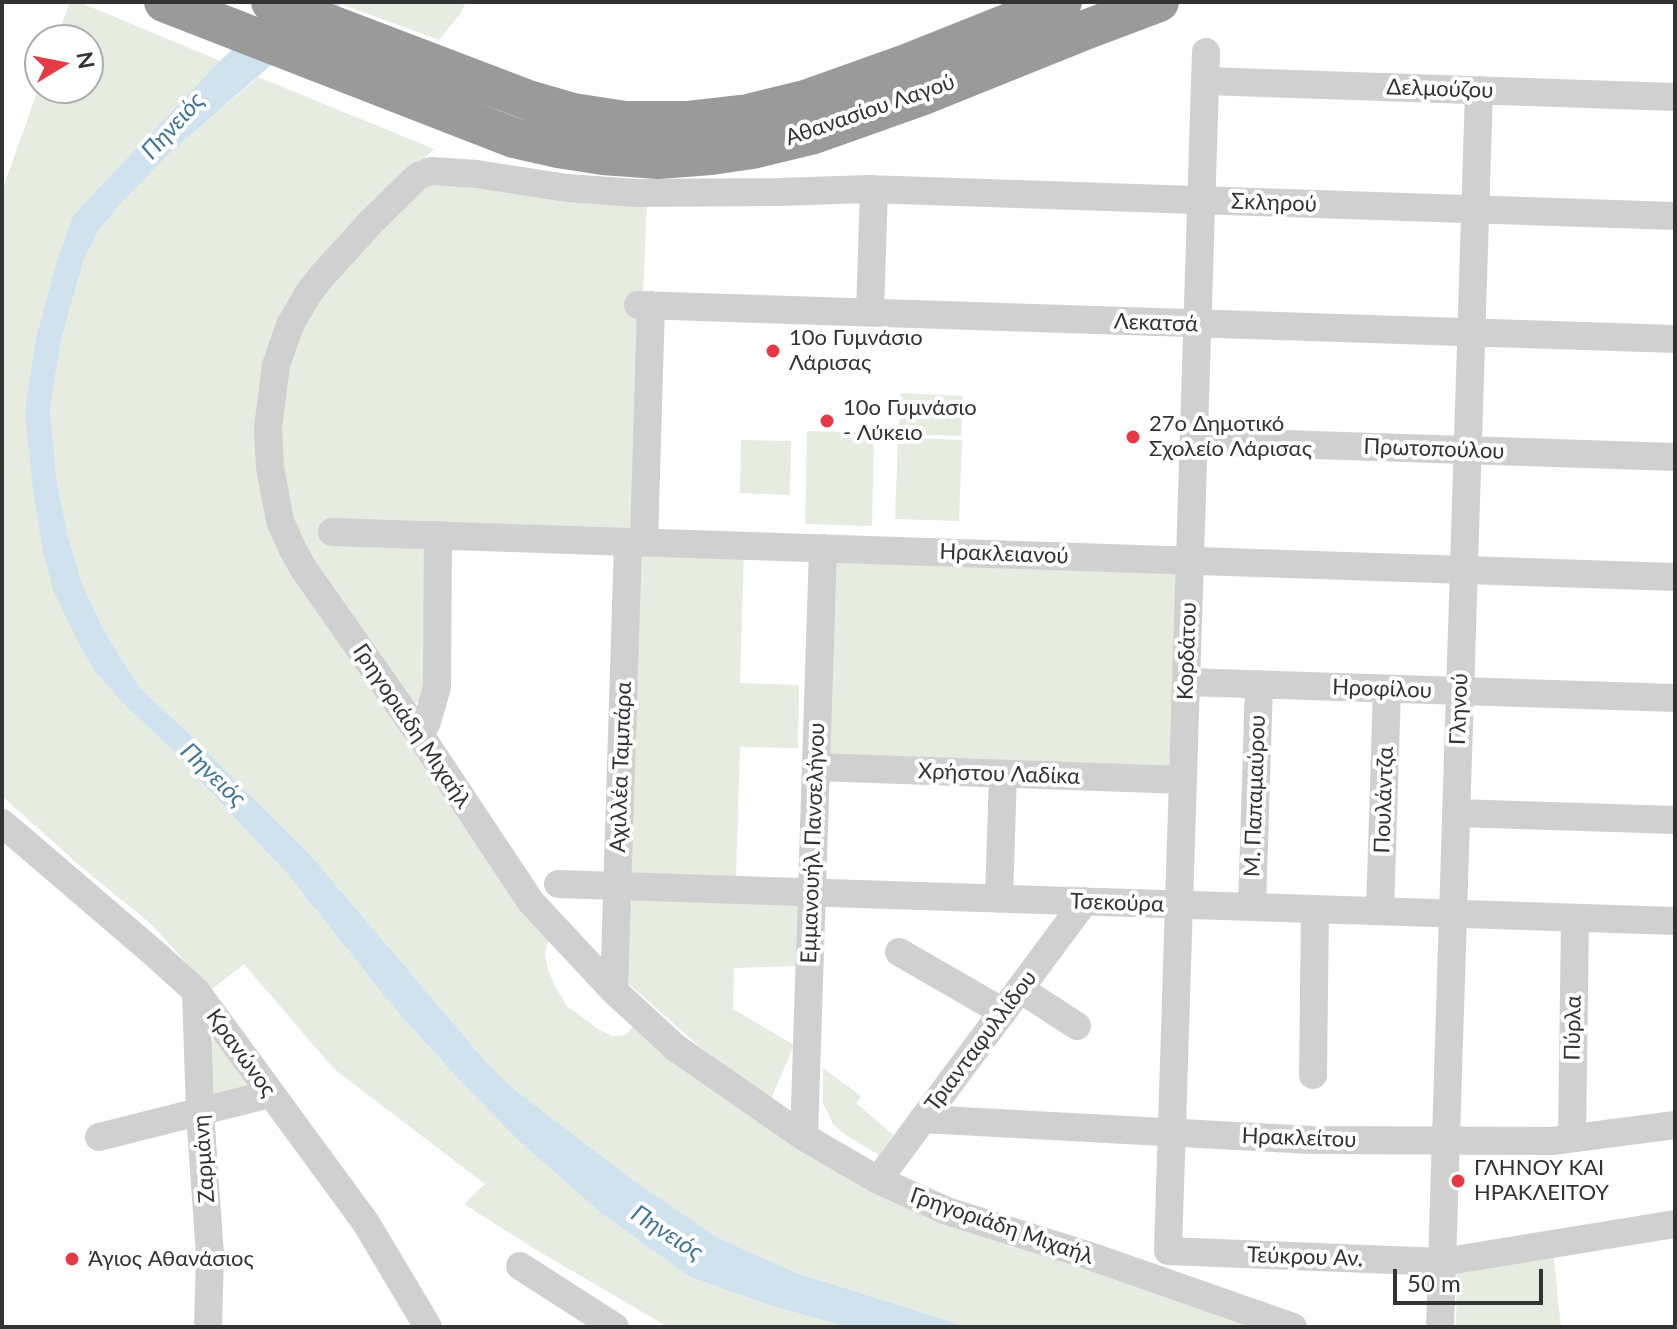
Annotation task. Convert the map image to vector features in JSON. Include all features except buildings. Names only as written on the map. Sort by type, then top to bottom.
[{"type":"highway","name":"Αθανασίου Λαγού","points":[[164,2],[514,138],[603,155],[658,159],[752,149],[814,134],[871,115],[1159,2]]},
{"type":"highway","name":"Αθανασίου Λαγού","points":[[271,2],[528,100],[573,113],[625,121],[686,121],[748,114],[805,100],[1062,2]]},
{"type":"street","name":"Κορδάτου","points":[[1168,1251],[1206,52]]},
{"type":"street","name":"Δελμούζου","points":[[1205,81],[1675,97]]},
{"type":"street","name":"Γληνού","points":[[1440,1327],[1479,90]]},
{"type":"street","name":"Γρηγοριάδη Μιχαήλ","points":[[874,189],[636,193],[567,188],[477,174],[431,171],[418,176],[321,277],[290,325],[276,365],[268,428],[270,467],[284,530],[303,568],[420,735],[531,902],[614,991],[676,1048],[804,1137],[878,1180],[947,1211],[1087,1255],[1293,1327]]},
{"type":"street","name":"Σκληρού","points":[[874,189],[1675,216]]},
{"type":"street","points":[[870,312],[874,189]]},
{"type":"street","name":"Λεκατσά","points":[[644,305],[1675,339]]},
{"type":"street","name":"Αχιλλέα Ταμπάρα","points":[[614,991],[644,305]]},
{"type":"street","name":"Πρωτοπούλου","points":[[1194,441],[1675,457]]},
{"type":"street","name":"Ηρακλειανού","points":[[332,532],[1675,577]]},
{"type":"street","points":[[420,735],[437,687],[438,535]]},
{"type":"street","name":"Εμμανουήλ Πανσελήνου","points":[[804,1137],[823,548]]},
{"type":"street","name":"Ηροφίλου","points":[[1186,682],[1675,698]]},
{"type":"street","name":"Μ. Παπαμαύρου","points":[[1252,907],[1259,684]]},
{"type":"street","name":"Πουλάντζα","points":[[1380,911],[1387,689]]},
{"type":"street","name":"Χρήστου Λαδίκα","points":[[816,767],[1183,780]]},
{"type":"street","points":[[999,899],[1003,774]]},
{"type":"street","points":[[1456,813],[1675,820]]},
{"type":"street","name":"Κρανώνος","points":[[2,823],[196,991],[366,1223],[428,1327]]},
{"type":"street","name":"Τσεκούρα","points":[[558,884],[1675,921]]},
{"type":"street","name":"Τριανταφυλλίδου","points":[[878,1180],[1085,901]]},
{"type":"street","points":[[1313,1075],[1315,909]]},
{"type":"street","name":"Πύρλα","points":[[1572,1138],[1575,918]]},
{"type":"street","points":[[899,952],[1077,1026]]},
{"type":"street","name":"Ζαρμάνη","points":[[196,991],[200,1113],[210,1255],[208,1327]]},
{"type":"street","points":[[99,1137],[270,1094]]},
{"type":"street","name":"Ηρακλείτου","points":[[923,1119],[1311,1140],[1552,1141],[1675,1125]]},
{"type":"street","name":"Τεύκρου Αν.","points":[[1168,1251],[1442,1262],[1675,1224]]},
{"type":"street","points":[[520,1266],[615,1327]]},
{"type":"shaded area","points":[[70,2],[79,2],[220,61],[74,217],[33,490],[124,704],[171,749],[289,876],[390,1003],[461,1082],[520,1142],[601,1213],[690,1277],[772,1306],[848,1327],[668,1327],[538,1251],[464,1204],[485,1184],[334,1069],[244,964],[211,990],[152,925],[2,796],[2,191],[33,104],[104,104],[104,24],[62,24]]},
{"type":"shaded area","points":[[466,2],[439,40],[341,4]]},
{"type":"shaded area","points":[[258,77],[434,149],[381,201],[276,340],[267,499],[549,938],[545,954],[548,970],[567,1006],[613,1036],[625,1035],[633,1027],[791,1137],[1256,1327],[968,1327],[797,1273],[718,1238],[633,1180],[510,1086],[312,857],[140,688],[105,633],[82,584],[69,540],[57,483],[50,409],[61,340],[84,259],[99,230],[170,153]]},
{"type":"shaded area","points":[[424,181],[647,202],[633,531],[429,523],[426,685],[422,698],[410,708],[318,578],[290,521],[278,466],[282,378],[316,298]]},
{"type":"shaded area","points":[[900,393],[963,396],[961,436],[899,434]]},
{"type":"shaded area","points":[[807,431],[874,433],[872,526],[805,524]]},
{"type":"shaded area","points":[[898,437],[962,440],[959,521],[895,519]]},
{"type":"shaded area","points":[[741,440],[791,441],[790,495],[740,493]]},
{"type":"shaded area","points":[[641,549],[744,552],[740,683],[799,685],[798,748],[740,747],[736,877],[631,873]]},
{"type":"shaded area","points":[[833,554],[1179,564],[1170,768],[827,759]]},
{"type":"shaded area","points":[[624,893],[797,897],[796,966],[734,968],[733,1009],[794,1045],[771,1099],[701,1048],[622,978]]},
{"type":"shaded area","points":[[216,1039],[252,1089],[209,1104],[204,1045]]},
{"type":"shaded area","points":[[823,1068],[861,1096],[856,1103],[893,1135],[879,1155],[833,1124],[823,1103]]},
{"type":"shaded area","points":[[1553,1250],[1561,1327],[1456,1327],[1457,1267]]},
{"type":"water","name":"Πηνειός","points":[[283,2],[343,2],[170,153],[122,202],[99,230],[84,259],[61,340],[50,409],[57,483],[82,584],[105,633],[140,688],[312,857],[510,1086],[633,1180],[718,1238],[797,1273],[968,1327],[848,1327],[772,1306],[690,1277],[601,1213],[520,1142],[461,1082],[390,1003],[289,876],[171,749],[124,704],[95,671],[80,646],[53,590],[42,547],[25,411],[36,339],[57,261],[73,217],[220,61]]},
{"type":"place","name":"10o Γυμνάσιο Λάρισας","points":[[773,351]]},
{"type":"place","name":"10ο Γυμνάσιο - Λύκειο","points":[[827,421]]},
{"type":"place","name":"27ο Δημοτικό Σχολείο Λάρισας","points":[[1133,437]]},
{"type":"place","name":"ΓΛΗΝΟΥ ΚΑΙ ΗΡΑΚΛΕΙΤΟΥ","points":[[1458,1181]]},
{"type":"place","name":"Άγιος Αθανάσιος","points":[[72,1259]]}]
